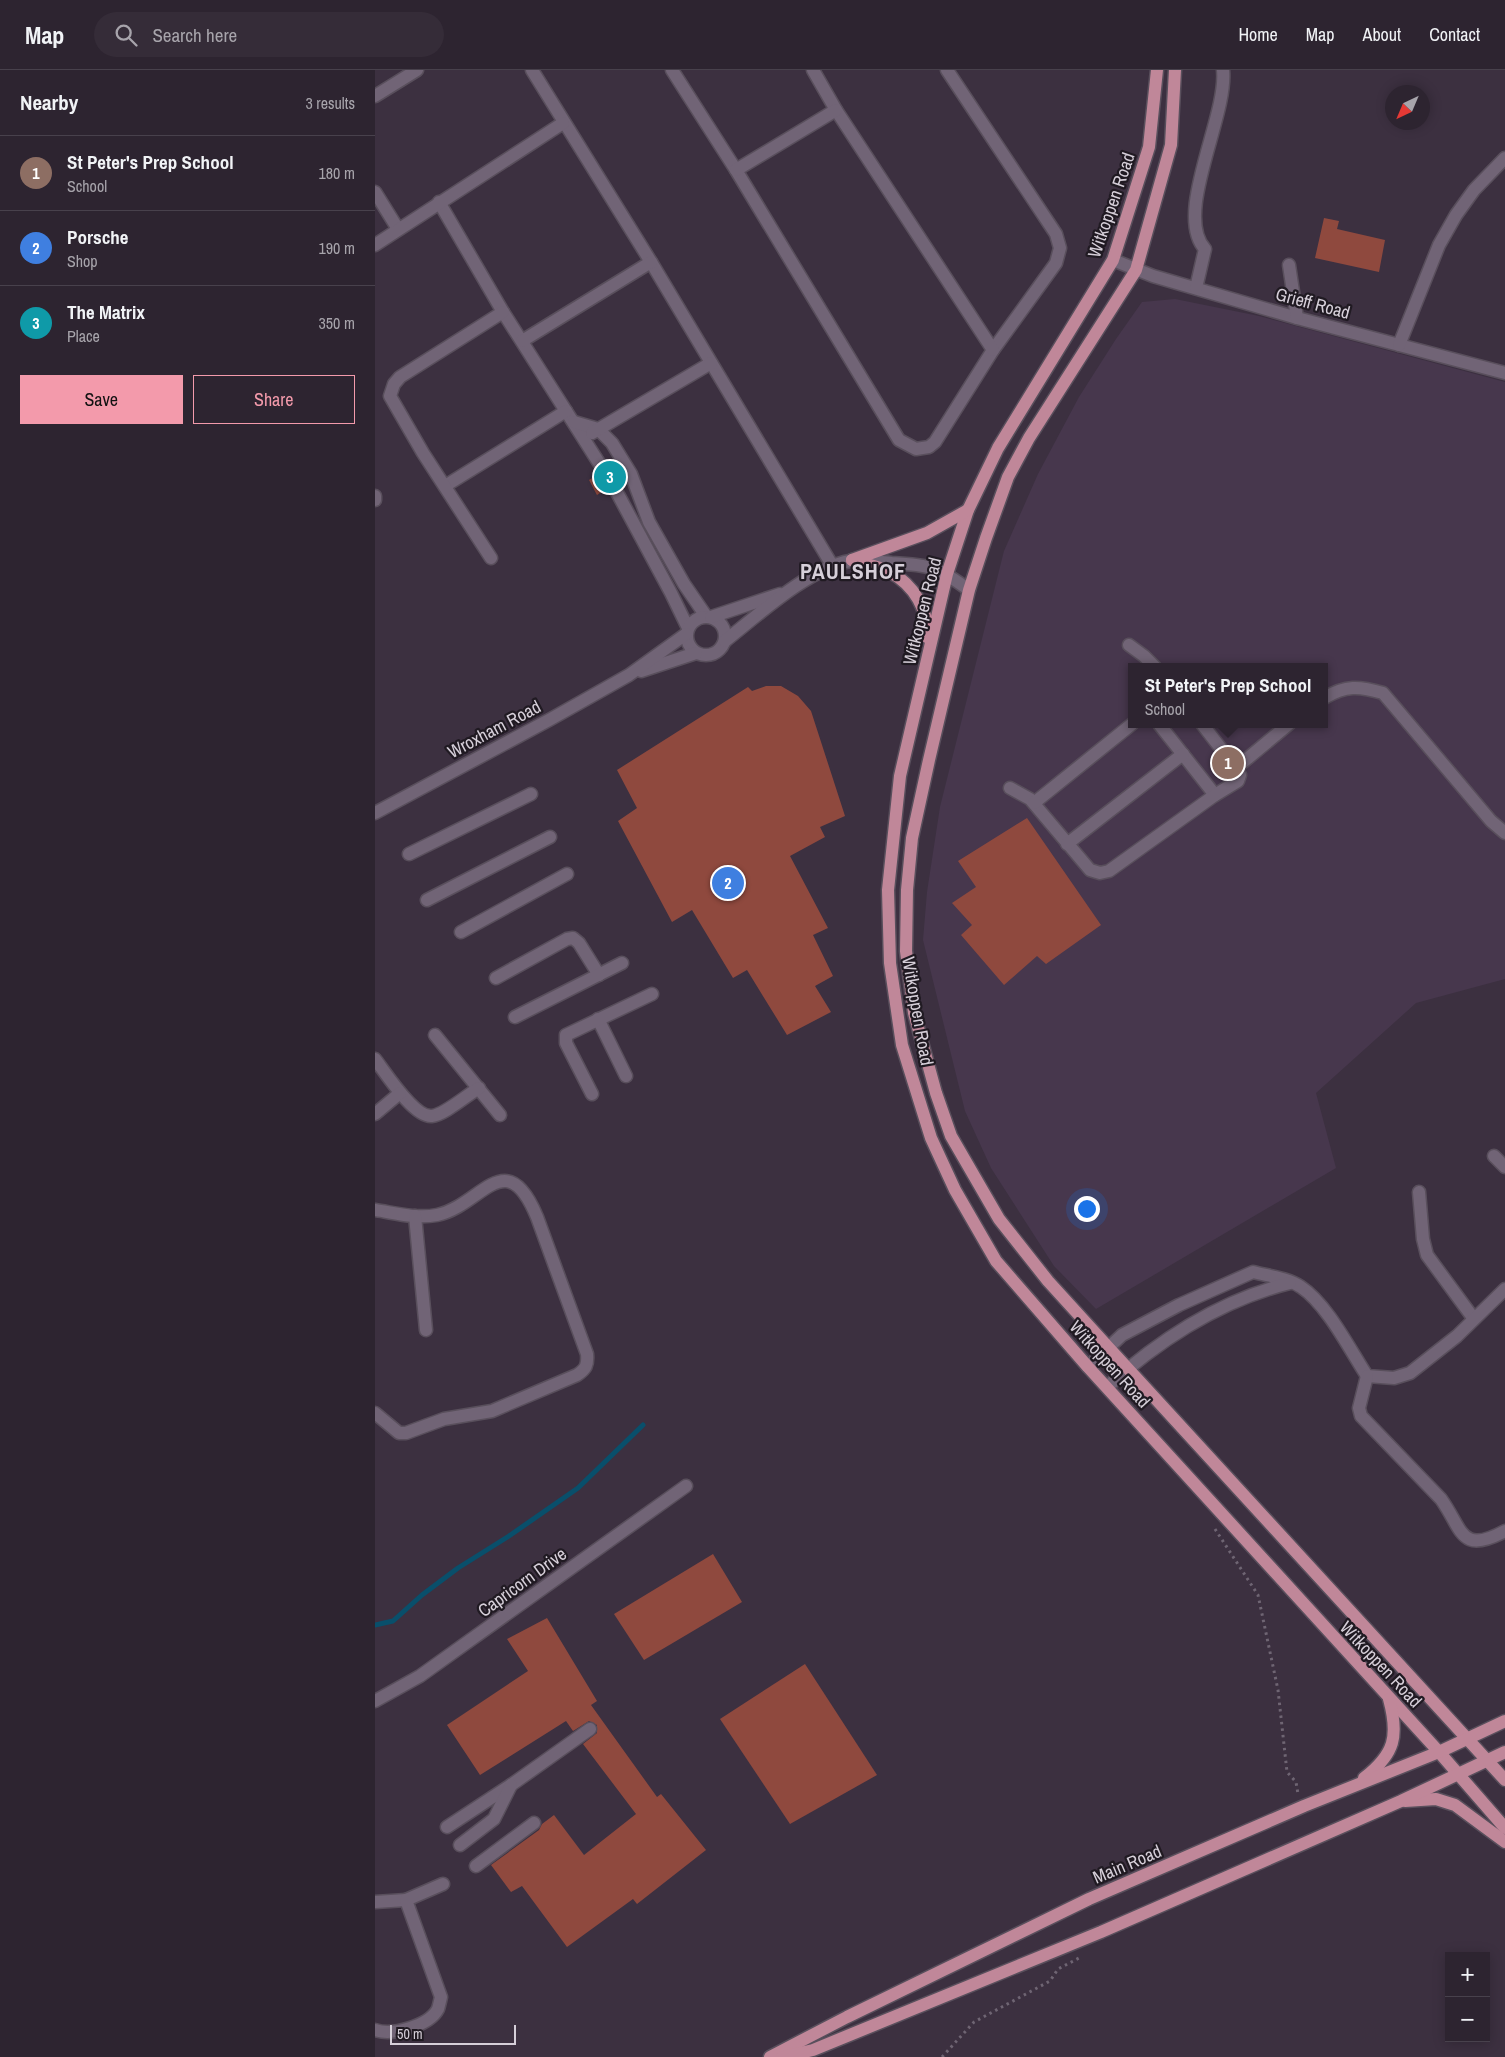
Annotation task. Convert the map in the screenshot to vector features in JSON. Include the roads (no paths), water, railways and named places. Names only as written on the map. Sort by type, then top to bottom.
[{"type":"main road","name":"Witkoppen Road","points":[[1157,70],[1149,147],[1113,260],[998,448],[969,510],[947,574],[899,776],[888,890],[890,963],[902,1045],[931,1138],[955,1190],[996,1261],[1088,1367],[1439,1752],[1505,1828]]},
{"type":"main road","name":"Witkoppen Road","points":[[1175,70],[1171,145],[1137,270],[1029,438],[1008,477],[969,590],[912,838],[907,890],[906,951],[914,1013],[935,1093],[951,1136],[999,1219],[1048,1281],[1127,1369],[1505,1780]]},
{"type":"main road","points":[[852,560],[927,533],[969,510]]},
{"type":"main road","points":[[852,560],[888,572],[914,593],[924,609],[928,624],[925,669]]},
{"type":"main road","points":[[1352,1787],[1378,1766],[1391,1747],[1395,1727],[1388,1697]]},
{"type":"main road","name":"Main Road","points":[[770,2057],[847,2017],[1089,1899],[1304,1806],[1439,1752],[1505,1721]]},
{"type":"main road","points":[[782,2057],[813,2050],[1092,1936],[1401,1801],[1505,1752]]},
{"type":"main road","points":[[1401,1801],[1436,1800],[1455,1805],[1505,1842]]},
{"type":"street","points":[[375,96],[417,70]]},
{"type":"street","points":[[532,70],[563,123],[651,262],[832,565]]},
{"type":"street","points":[[672,70],[736,170],[899,440],[911,448],[922,449],[935,442],[993,350],[1056,263],[1059,255],[1059,242],[947,70]]},
{"type":"street","points":[[813,70],[836,110],[993,350]]},
{"type":"street","points":[[1196,288],[1205,248],[1196,234],[1196,196],[1219,104],[1223,70]]},
{"type":"street","points":[[736,170],[836,110]]},
{"type":"street","points":[[375,245],[563,123]]},
{"type":"street","points":[[1399,345],[1443,237],[1474,190],[1505,158]]},
{"type":"street","points":[[375,192],[398,229]]},
{"type":"street","points":[[439,202],[503,312],[613,485],[671,593],[687,631],[689,645],[697,653],[707,656],[712,654],[720,649],[725,641],[790,590],[832,565],[852,560],[926,565],[947,574],[969,590]]},
{"type":"street","name":"Grieff Road","points":[[1113,260],[1137,270],[1297,318],[1505,373]]},
{"type":"street","points":[[522,341],[651,262]]},
{"type":"street","points":[[1289,265],[1297,318]]},
{"type":"street","points":[[491,558],[423,453],[390,396],[400,377],[503,312]]},
{"type":"street","points":[[584,438],[711,363]]},
{"type":"street","points":[[445,486],[566,411]]},
{"type":"street","points":[[573,422],[598,429],[612,443],[626,466],[649,522],[684,584],[709,617],[716,619],[723,627],[725,641]]},
{"type":"street","points":[[687,631],[695,619],[709,617],[790,590]]},
{"type":"street","name":"Wroxham Road","points":[[377,807],[549,720],[629,675],[687,631]]},
{"type":"street","points":[[1129,645],[1151,663]]},
{"type":"street","name":"Wroxham Road","points":[[629,675],[697,653]]},
{"type":"street","points":[[1328,696],[1337,690],[1361,686],[1383,693],[1491,821],[1505,832]]},
{"type":"street","points":[[1033,803],[1128,727]]},
{"type":"street","points":[[1162,728],[1215,795]]},
{"type":"street","points":[[1010,788],[1030,798],[1090,870],[1100,873],[1109,871],[1215,795],[1238,781],[1240,775],[1205,728]]},
{"type":"street","points":[[1235,768],[1284,728]]},
{"type":"street","points":[[1067,844],[1183,754]]},
{"type":"street","points":[[409,854],[531,794]]},
{"type":"street","points":[[427,900],[550,836]]},
{"type":"street","points":[[461,932],[567,874]]},
{"type":"street","points":[[496,978],[567,939],[573,938],[579,943],[599,975]]},
{"type":"street","points":[[515,1017],[622,963]]},
{"type":"street","points":[[592,1094],[566,1043],[565,1037],[567,1034],[652,994]]},
{"type":"street","points":[[598,1019],[626,1076]]},
{"type":"street","points":[[435,1035],[500,1115]]},
{"type":"street","points":[[375,1059],[400,1093],[420,1113],[432,1116],[438,1115],[479,1088]]},
{"type":"street","points":[[375,1114],[400,1093]]},
{"type":"street","points":[[1494,1156],[1505,1167]]},
{"type":"street","points":[[375,1210],[415,1216],[445,1212],[498,1182],[509,1181],[523,1190],[529,1197],[537,1217],[587,1354],[585,1370],[577,1375],[492,1411],[444,1419],[406,1433],[399,1433],[375,1414]]},
{"type":"street","points":[[1419,1192],[1423,1240],[1427,1255],[1474,1319]]},
{"type":"street","points":[[415,1216],[426,1330]]},
{"type":"street","points":[[1088,1367],[1122,1335],[1214,1289],[1253,1272],[1300,1286],[1332,1321],[1367,1376],[1359,1408],[1361,1416],[1441,1499],[1452,1514],[1462,1534],[1472,1541],[1481,1541],[1489,1540],[1505,1531]]},
{"type":"street","points":[[1107,1387],[1175,1332],[1259,1291],[1291,1283]]},
{"type":"street","points":[[1214,1289],[1221,1309]]},
{"type":"street","points":[[1367,1376],[1394,1378],[1410,1373],[1457,1336],[1505,1289]]},
{"type":"street","name":"Capricorn Drive","points":[[375,1702],[420,1676],[686,1486]]},
{"type":"street","points":[[447,1827],[511,1785],[590,1729]]},
{"type":"street","points":[[460,1845],[494,1819],[511,1785]]},
{"type":"street","points":[[476,1866],[534,1823]]},
{"type":"street","points":[[375,1902],[406,1900],[443,1884]]},
{"type":"street","points":[[375,2030],[385,2033],[398,2031],[426,2020],[437,2010],[441,1997],[406,1900]]},
{"type":"waterway","points":[[375,1625],[393,1621],[422,1595],[458,1568],[509,1536],[578,1488],[643,1425]]},
{"type":"place","name":"The Matrix","points":[[610,477]]},
{"type":"place","name":"St Peter's Prep School","points":[[1228,763]]},
{"type":"place","name":"Porsche","points":[[728,883]]},
{"type":"district","name":"PAULSHOF","points":[[853,571]]}]
